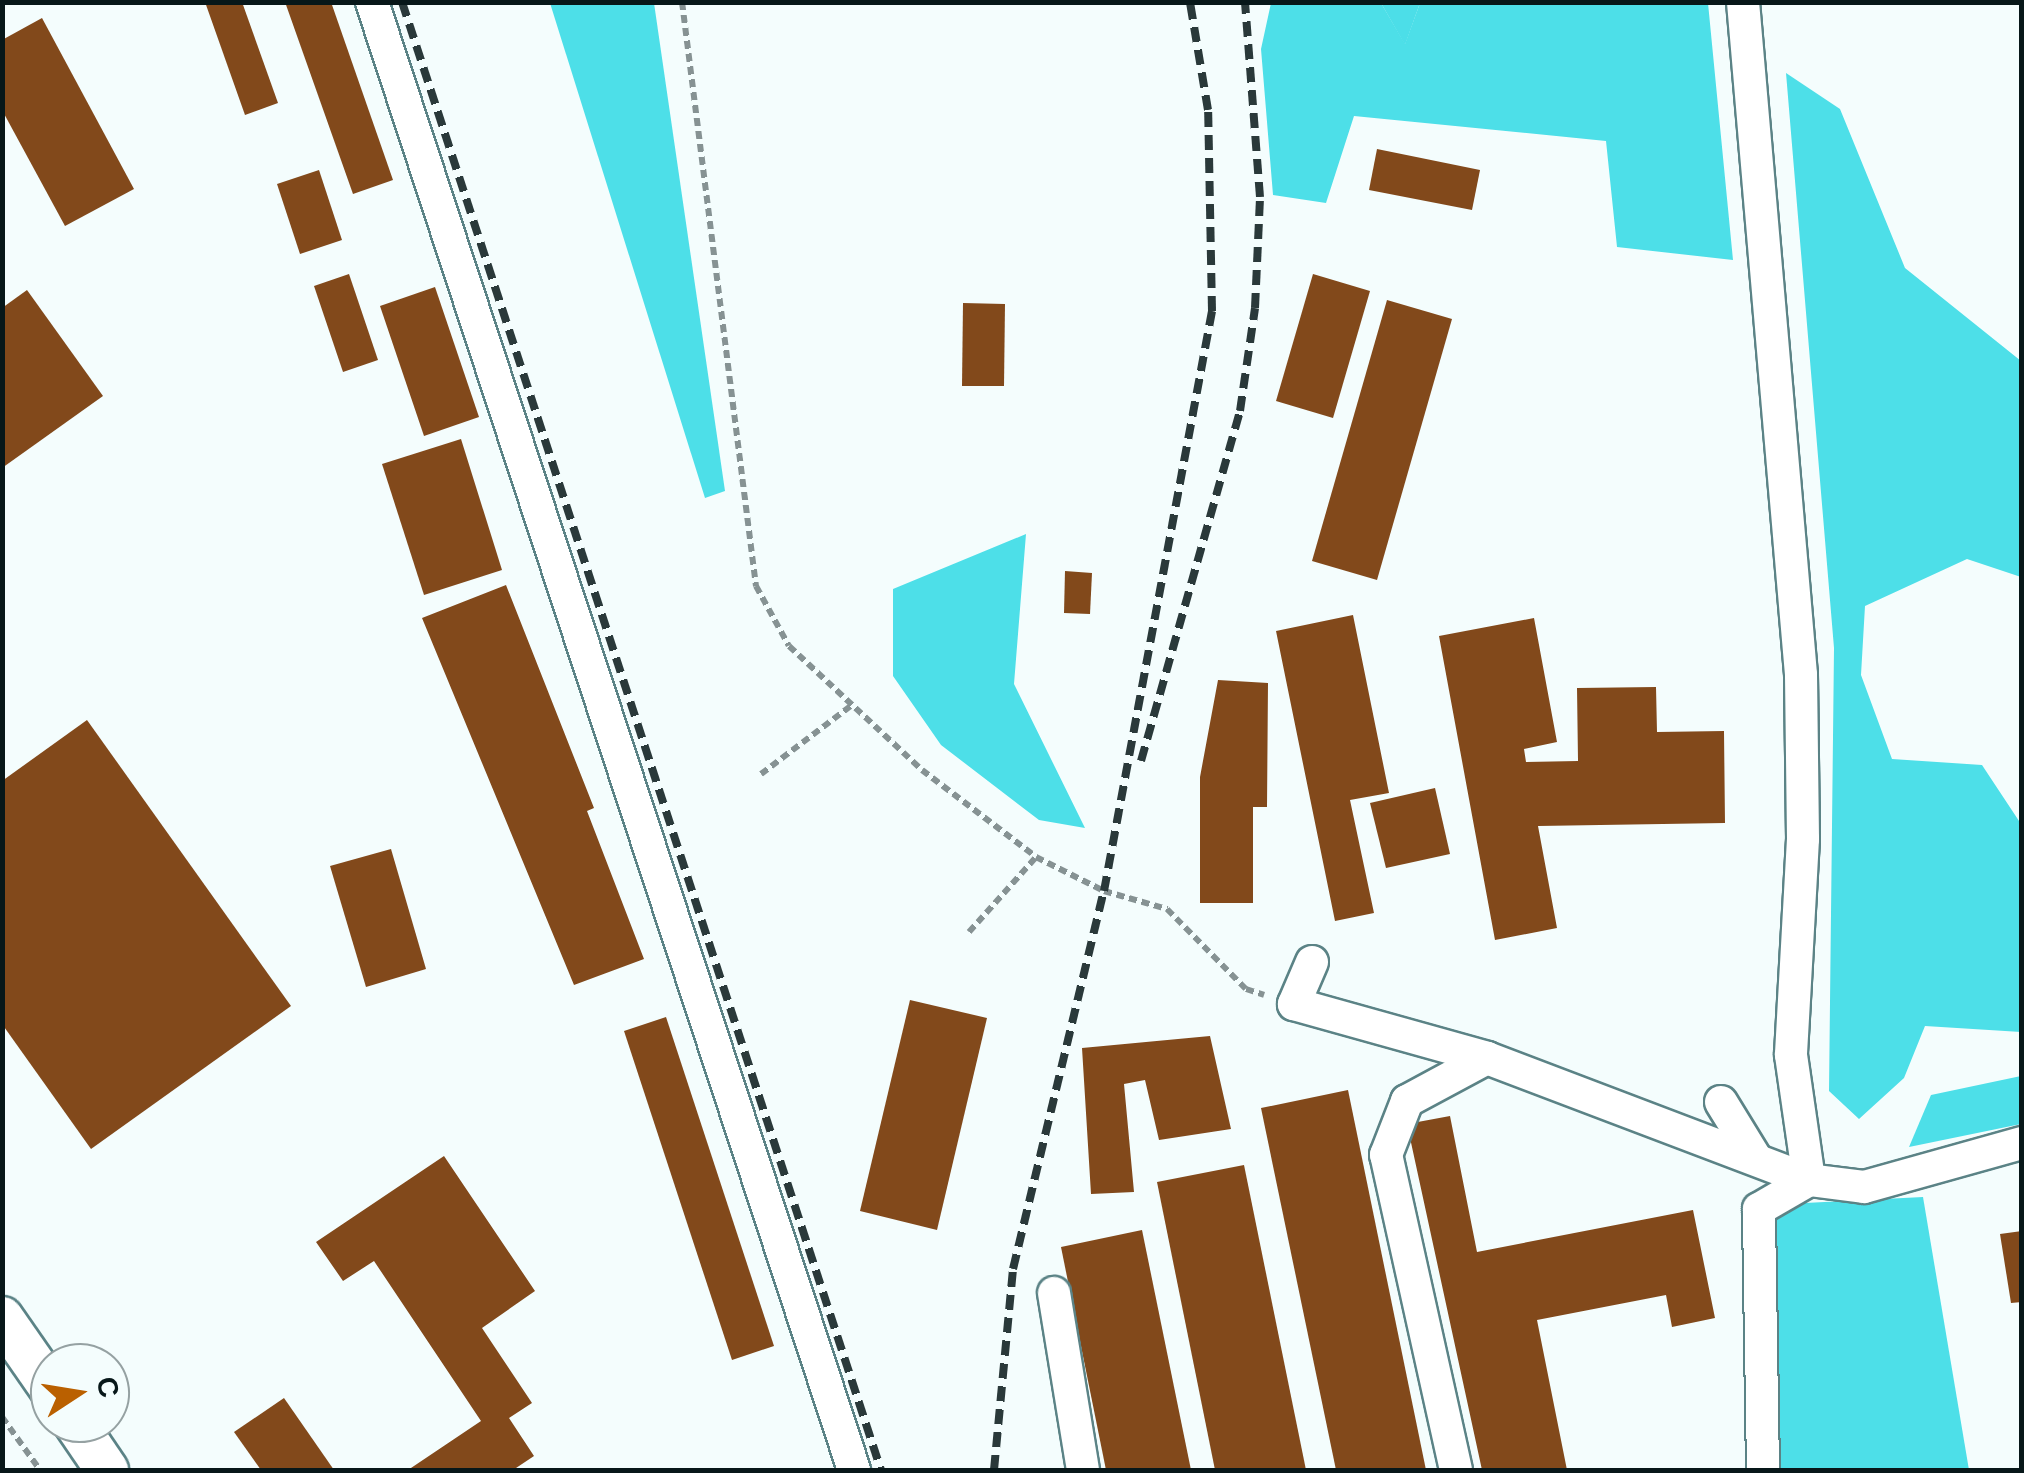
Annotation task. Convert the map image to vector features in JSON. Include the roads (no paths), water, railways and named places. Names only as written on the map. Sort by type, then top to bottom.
[{"type":"main road","points":[[2,1318],[30,1358]]},
{"type":"main road","points":[[89,1443],[108,1470]]},
{"type":"street","points":[[372,2],[854,1470]]},
{"type":"street","points":[[1743,2],[1800,675],[1803,840],[1791,1055],[1808,1180]]},
{"type":"street","points":[[1312,962],[1294,1004],[1488,1058],[1808,1180],[1864,1187],[2022,1144]]},
{"type":"street","points":[[1456,1470],[1386,1155],[1407,1101],[1488,1058]]},
{"type":"street","points":[[1721,1102],[1756,1158]]},
{"type":"street","points":[[1764,1470],[1758,1209],[1808,1180]]},
{"type":"street","points":[[1054,1292],[1084,1470]]},
{"type":"railway","points":[[402,2],[881,1470]]},
{"type":"railway","points":[[994,1470],[1013,1269],[1104,891],[1212,311],[1208,110],[1190,2]]},
{"type":"railway","points":[[1141,761],[1240,411],[1255,308],[1260,197],[1245,2]]}]
